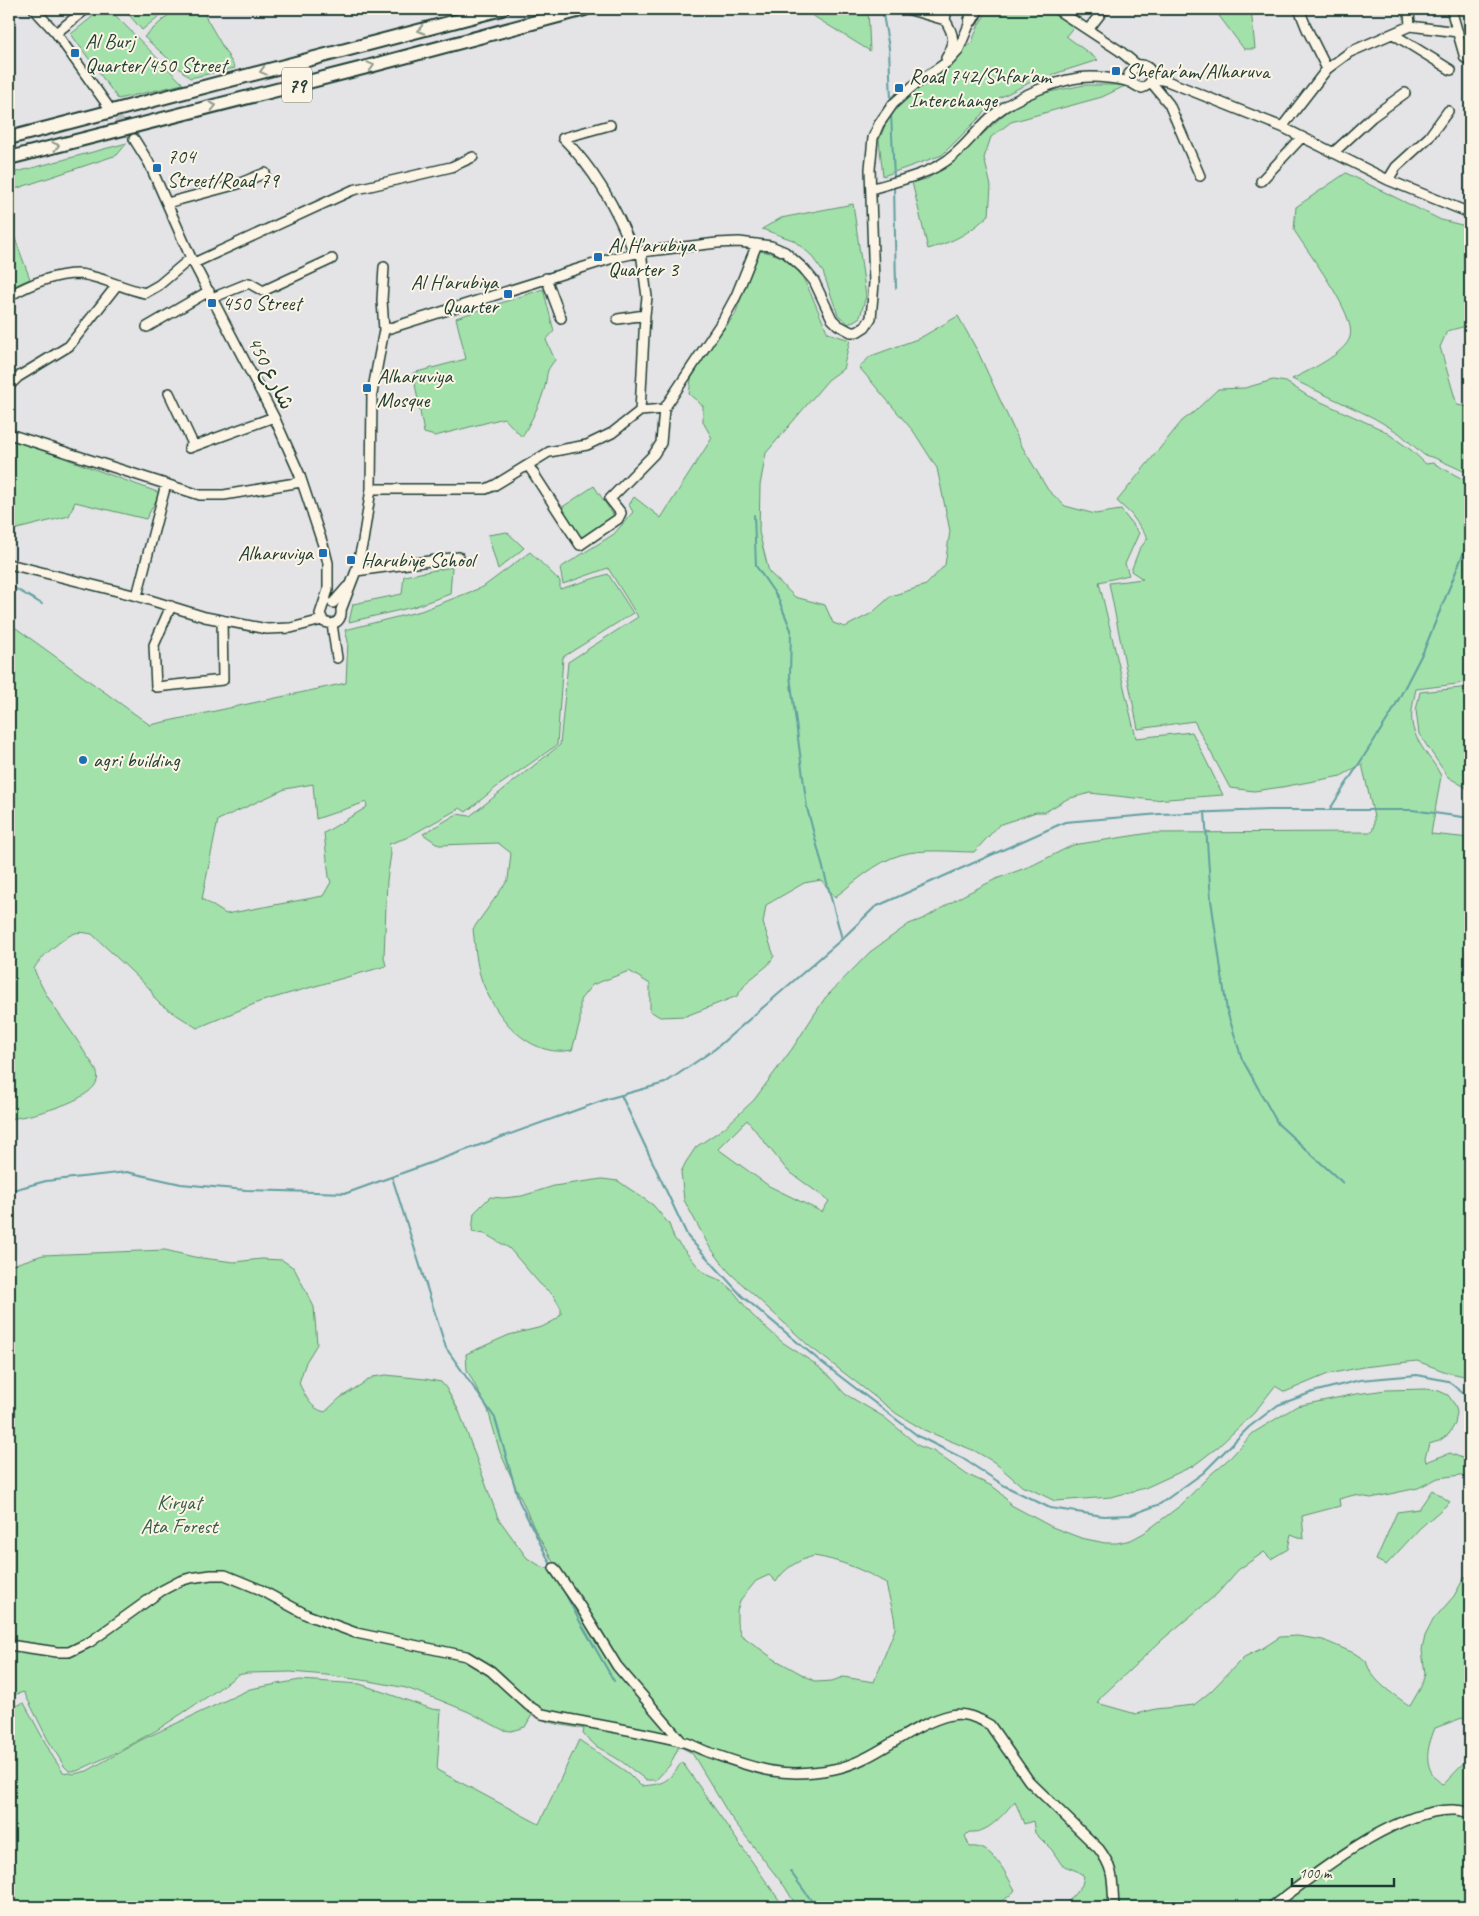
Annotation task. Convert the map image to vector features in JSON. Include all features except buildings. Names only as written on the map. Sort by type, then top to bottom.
[{"type":"highway","name":"79","points":[[9,138],[502,9]]},
{"type":"highway","name":"79","points":[[9,158],[585,9]]},
{"type":"street","points":[[34,9],[56,33],[108,106]]},
{"type":"street","points":[[56,33],[86,9]]},
{"type":"street","points":[[907,9],[945,20],[951,28],[953,42],[944,63]]},
{"type":"street","points":[[945,20],[947,9]]},
{"type":"street","points":[[871,189],[918,174],[948,160],[992,117],[1007,105],[1026,95],[1053,85],[1090,77],[1130,82],[1142,88],[1151,80],[1152,74],[1148,67],[1137,65],[1056,9]]},
{"type":"street","points":[[1088,30],[1104,9]]},
{"type":"street","points":[[1299,9],[1327,69]]},
{"type":"street","points":[[1406,9],[1409,12],[1410,26]]},
{"type":"street","points":[[1451,9],[1465,58],[1470,56]]},
{"type":"street","points":[[951,28],[962,29],[971,16]]},
{"type":"street","points":[[384,330],[585,265],[637,253],[717,243],[757,244],[770,246],[785,252],[814,281],[832,320],[845,330],[857,332],[865,327],[870,318],[874,283],[870,169],[873,138],[879,124],[899,99],[950,60],[958,51],[971,16]]},
{"type":"street","points":[[1282,126],[1327,69],[1350,52],[1410,26],[1458,32]]},
{"type":"street","points":[[1393,34],[1451,70]]},
{"type":"street","points":[[1130,82],[1129,74],[1137,65]]},
{"type":"street","points":[[1151,80],[1167,80],[1282,126],[1388,180],[1470,212]]},
{"type":"street","points":[[1151,80],[1169,104],[1200,176]]},
{"type":"street","points":[[1333,153],[1372,117],[1405,92]]},
{"type":"street","points":[[1388,180],[1396,167],[1429,137],[1448,111]]},
{"type":"street","points":[[610,125],[563,138],[587,166],[608,198],[637,253],[648,297],[640,411]]},
{"type":"street","points":[[1261,181],[1302,137]]},
{"type":"street","name":"شارع 450","points":[[134,139],[149,164],[192,261],[274,417],[301,482],[325,551],[328,590],[322,608]]},
{"type":"street","points":[[9,296],[33,283],[58,276],[80,274],[146,292],[192,261],[353,190],[451,167],[473,157]]},
{"type":"street","points":[[167,203],[238,184],[265,173]]},
{"type":"street","points":[[528,465],[580,545],[618,519],[621,514],[610,499],[654,454],[660,443],[664,409],[723,320],[736,296],[757,244]]},
{"type":"street","points":[[146,327],[211,295],[249,283],[263,291],[332,259]]},
{"type":"street","points":[[349,583],[340,619],[332,624],[326,623],[322,620],[320,614],[322,608],[327,604],[333,603],[349,583],[356,571],[363,540],[371,489],[372,394],[384,330],[382,300],[384,267]]},
{"type":"street","points":[[546,278],[561,318]]},
{"type":"street","points":[[9,386],[18,377],[69,346],[117,285]]},
{"type":"street","points":[[618,319],[646,315]]},
{"type":"street","points":[[169,393],[191,447],[274,417]]},
{"type":"street","points":[[371,489],[486,489],[550,452],[587,445],[612,433],[640,411],[664,409]]},
{"type":"street","points":[[9,434],[200,495],[224,495],[301,482]]},
{"type":"street","points":[[137,596],[166,484]]},
{"type":"street","points":[[356,571],[459,557]]},
{"type":"street","points":[[9,564],[137,596],[222,620],[267,629],[291,628],[322,620]]},
{"type":"street","points":[[328,580],[334,588],[349,583]]},
{"type":"street","name":"شارع 450","points":[[328,580],[333,603]]},
{"type":"street","points":[[333,603],[341,610]]},
{"type":"street","points":[[170,606],[154,645],[156,687],[223,680],[222,620]]},
{"type":"street","points":[[332,624],[337,658]]},
{"type":"street","points":[[554,1568],[582,1608],[617,1666],[682,1742]]},
{"type":"street","points":[[9,1645],[69,1652],[90,1642],[161,1591],[180,1581],[210,1575],[225,1576],[259,1589],[307,1616],[356,1633],[466,1656],[491,1671],[529,1706],[542,1714],[682,1742],[751,1767],[774,1773],[795,1774],[834,1769],[855,1763],[920,1726],[952,1715],[965,1715],[982,1720],[990,1725],[1029,1781],[1099,1849],[1108,1861],[1112,1872],[1114,1907]]},
{"type":"street","points":[[1271,1907],[1314,1875],[1393,1825],[1431,1812],[1456,1810],[1470,1813]]},
{"type":"green space","points":[[102,9],[109,9],[183,84],[118,99],[71,34]]},
{"type":"green space","points":[[124,9],[162,9],[165,11],[142,30]]},
{"type":"green space","points":[[175,9],[201,9],[235,68],[190,78],[144,37]]},
{"type":"green space","points":[[802,9],[868,9],[870,51]]},
{"type":"green space","points":[[989,9],[1088,9],[1066,36],[1098,60],[1035,80],[999,98],[942,155],[883,176],[879,140],[889,116],[908,92],[953,59],[972,42],[979,24]]},
{"type":"green space","points":[[1214,9],[1251,9],[1255,49],[1244,49]]},
{"type":"green space","points":[[1084,85],[1127,85],[1102,97],[1011,122],[991,137],[984,158],[991,186],[989,215],[961,236],[928,249],[912,182],[927,179],[951,163],[1010,109],[1040,94]]},
{"type":"green space","points":[[127,143],[117,155],[9,191],[9,174]]},
{"type":"green space","points":[[1346,173],[1441,220],[1470,227],[1470,325],[1447,331],[1440,347],[1457,405],[1470,407],[1470,474],[1424,455],[1399,433],[1374,418],[1292,379],[1334,356],[1347,343],[1350,337],[1350,327],[1339,299],[1294,230],[1296,207]]},
{"type":"green space","points":[[853,204],[866,296],[860,317],[849,324],[838,315],[823,272],[810,254],[793,240],[762,229],[781,218]]},
{"type":"green space","points":[[9,222],[30,279],[9,288]]},
{"type":"green space","points":[[757,251],[777,255],[794,266],[808,288],[828,333],[850,340],[843,369],[828,380],[766,453],[760,485],[759,532],[769,572],[795,597],[825,605],[833,623],[845,627],[872,613],[891,596],[926,585],[945,565],[950,531],[937,468],[914,432],[859,367],[871,356],[920,338],[958,316],[978,352],[1020,443],[1048,490],[1065,506],[1095,514],[1121,510],[1139,533],[1125,564],[1129,575],[1099,582],[1136,738],[1192,732],[1223,795],[1153,800],[1090,793],[1067,799],[1045,812],[1036,812],[999,825],[974,852],[918,852],[891,858],[866,873],[835,897],[821,880],[804,883],[766,905],[763,923],[774,956],[768,965],[747,982],[737,996],[686,1016],[660,1017],[650,1011],[650,984],[629,971],[592,985],[580,1000],[580,1022],[572,1050],[556,1051],[541,1048],[515,1032],[504,1020],[487,992],[481,978],[477,960],[473,929],[508,880],[511,853],[498,843],[439,845],[423,834],[457,814],[470,816],[560,745],[568,662],[638,617],[608,568],[563,584],[560,568],[614,534],[633,512],[629,505],[634,497],[661,518],[712,438],[703,422],[703,406],[689,394],[691,379],[712,344],[735,315]]},
{"type":"green space","points":[[543,289],[554,331],[546,340],[555,360],[548,370],[538,405],[522,437],[504,418],[435,436],[424,433],[413,373],[466,359],[456,318]]},
{"type":"green space","points":[[1273,380],[1286,382],[1308,396],[1383,430],[1411,450],[1426,464],[1433,463],[1470,483],[1470,680],[1457,684],[1416,689],[1412,709],[1412,724],[1422,747],[1441,776],[1431,834],[1470,838],[1470,1377],[1449,1373],[1417,1361],[1363,1367],[1328,1374],[1285,1392],[1275,1386],[1254,1413],[1218,1447],[1193,1466],[1145,1488],[1111,1497],[1055,1501],[1023,1487],[994,1462],[975,1451],[924,1430],[897,1414],[808,1345],[729,1272],[709,1246],[684,1200],[681,1172],[696,1147],[724,1128],[754,1100],[792,1049],[825,998],[870,952],[909,924],[925,918],[996,879],[1033,865],[1073,845],[1150,833],[1372,832],[1374,817],[1362,764],[1341,776],[1282,787],[1254,791],[1230,788],[1194,721],[1138,729],[1109,583],[1143,579],[1131,571],[1139,550],[1148,538],[1131,514],[1117,501],[1182,421],[1218,389],[1245,388]],"holes":[[[747,1120],[787,1170],[829,1201],[822,1212],[769,1186],[718,1149]]]},
{"type":"green space","points":[[9,438],[160,493],[146,519],[75,502],[69,516],[9,531]]},
{"type":"green space","points":[[594,486],[614,516],[581,538],[561,508]]},
{"type":"green space","points":[[507,532],[524,548],[498,569],[488,535]]},
{"type":"green space","points":[[530,552],[560,581],[560,589],[608,574],[633,613],[563,657],[557,745],[498,786],[466,812],[460,808],[406,838],[389,844],[391,854],[387,880],[384,957],[386,966],[259,1002],[197,1028],[160,1004],[150,989],[92,934],[75,933],[51,949],[34,969],[44,991],[95,1068],[97,1073],[96,1083],[89,1091],[77,1099],[46,1111],[9,1119],[9,623],[150,725],[346,683],[348,641],[345,630],[421,611],[483,587]],"holes":[[[313,784],[316,819],[366,802],[367,807],[324,833],[331,882],[323,896],[226,914],[202,899],[218,820],[285,789]]]},
{"type":"green space","points":[[452,567],[450,594],[413,607],[349,622],[353,604],[402,594],[404,576]]},
{"type":"green space","points":[[1470,685],[1470,790],[1448,777],[1419,734],[1416,710],[1420,692],[1461,688]]},
{"type":"green space","name":"Kiryat Ata Forest","points":[[602,1179],[618,1181],[653,1205],[669,1224],[674,1238],[701,1270],[722,1281],[734,1292],[752,1315],[782,1342],[827,1374],[845,1394],[884,1417],[919,1446],[933,1451],[966,1474],[992,1486],[1011,1505],[1052,1527],[1081,1538],[1105,1543],[1117,1543],[1131,1540],[1144,1533],[1181,1505],[1253,1433],[1297,1406],[1386,1390],[1426,1389],[1448,1395],[1455,1405],[1457,1412],[1455,1424],[1449,1434],[1439,1441],[1429,1444],[1425,1457],[1426,1462],[1450,1453],[1469,1461],[1468,1474],[1438,1478],[1418,1488],[1371,1498],[1354,1495],[1339,1499],[1340,1506],[1302,1516],[1304,1539],[1291,1534],[1288,1549],[1271,1559],[1264,1552],[1238,1570],[1217,1594],[1163,1639],[1101,1697],[1097,1703],[1136,1714],[1156,1709],[1194,1705],[1210,1692],[1244,1657],[1280,1637],[1297,1636],[1323,1640],[1354,1653],[1366,1661],[1373,1675],[1384,1687],[1410,1706],[1421,1687],[1425,1674],[1422,1650],[1425,1636],[1433,1620],[1454,1596],[1464,1578],[1470,1575],[1470,1715],[1435,1728],[1428,1751],[1428,1759],[1429,1766],[1436,1779],[1443,1785],[1470,1757],[1470,1907],[1064,1907],[1082,1885],[1084,1876],[1062,1865],[1052,1850],[1035,1833],[1033,1821],[1024,1824],[1015,1801],[995,1822],[983,1830],[969,1832],[965,1836],[970,1847],[978,1847],[992,1855],[1015,1890],[1002,1901],[985,1907],[797,1907],[785,1887],[730,1816],[692,1753],[679,1746],[670,1765],[656,1780],[646,1780],[621,1761],[596,1746],[583,1734],[584,1729],[543,1720],[533,1713],[525,1727],[511,1731],[503,1730],[469,1712],[406,1688],[326,1675],[291,1672],[238,1675],[157,1730],[77,1771],[69,1771],[47,1738],[24,1692],[9,1696],[9,1266],[43,1255],[165,1250],[194,1257],[234,1262],[262,1259],[282,1260],[294,1268],[314,1307],[317,1344],[306,1362],[299,1383],[312,1405],[325,1412],[340,1398],[373,1377],[386,1375],[441,1382],[459,1411],[498,1518],[527,1558],[542,1567],[557,1569],[536,1532],[500,1452],[488,1410],[467,1370],[466,1354],[509,1335],[542,1327],[557,1319],[561,1314],[561,1308],[553,1295],[540,1284],[509,1248],[485,1234],[472,1232],[474,1213],[490,1197],[522,1196],[554,1186]],"holes":[[[814,1556],[851,1566],[886,1583],[895,1629],[874,1682],[843,1677],[832,1681],[816,1682],[774,1659],[741,1635],[737,1623],[737,1610],[741,1599],[756,1581],[769,1575],[776,1582],[783,1573],[797,1562]]]},
{"type":"green space","points":[[1432,1490],[1450,1502],[1420,1528],[1386,1565],[1376,1560],[1397,1512],[1419,1509]]},
{"type":"green space","points":[[300,1680],[360,1684],[432,1709],[441,1710],[437,1770],[539,1824],[579,1740],[628,1773],[641,1786],[665,1781],[682,1762],[784,1907],[9,1907],[9,1708],[24,1703],[63,1772],[74,1774],[87,1771],[141,1740],[250,1689]]},
{"type":"waterway","points":[[882,9],[889,48],[891,101]]},
{"type":"waterway","points":[[891,113],[894,178]]},
{"type":"waterway","points":[[894,185],[896,288]]},
{"type":"waterway","points":[[754,515],[756,566],[778,598],[791,630],[790,676],[807,808],[842,939]]},
{"type":"waterway","points":[[1330,809],[1391,714],[1424,650],[1470,537]]},
{"type":"waterway","points":[[9,585],[42,604]]},
{"type":"waterway","points":[[9,1191],[46,1181],[127,1172],[181,1184],[246,1190],[347,1193],[607,1099],[665,1083],[715,1049],[842,939],[875,907],[1065,822],[1160,814],[1268,810],[1412,810],[1470,818]]},
{"type":"waterway","points":[[1205,812],[1211,900],[1227,1011],[1242,1059],[1278,1124],[1343,1183]]},
{"type":"waterway","points":[[621,1095],[688,1237],[742,1296],[820,1361],[918,1436],[962,1458],[1005,1486],[1050,1508],[1103,1516],[1131,1515],[1160,1504],[1203,1473],[1249,1427],[1278,1405],[1313,1392],[1360,1380],[1417,1375],[1448,1381],[1470,1399]]},
{"type":"waterway","points":[[392,1177],[446,1348],[495,1418],[519,1501],[552,1567]]},
{"type":"waterway","points":[[562,1587],[614,1681]]},
{"type":"waterway","points":[[790,1871],[816,1907]]},
{"type":"tunnel","points":[[109,108],[134,139]]},
{"type":"place","name":"Al Burj Quarter/450 Street","points":[[75,53]]},
{"type":"place","name":"Shefar'am/Alharuva","points":[[1116,71]]},
{"type":"place","name":"Road 742/Shfar'am Interchange","points":[[899,88]]},
{"type":"place","name":"704 Street/Road 79","points":[[157,168]]},
{"type":"place","name":"Al H'arubiya Quarter 3","points":[[598,257]]},
{"type":"place","name":"Al H'arubiya Quarter","points":[[508,294]]},
{"type":"place","name":"450 Street","points":[[212,303]]},
{"type":"place","name":"Alharuviya Mosque","points":[[367,388]]},
{"type":"place","name":"Alharuviya","points":[[323,553]]},
{"type":"place","name":"Harubiye School","points":[[351,560]]},
{"type":"place","name":"agri building","points":[[83,760]]}]
